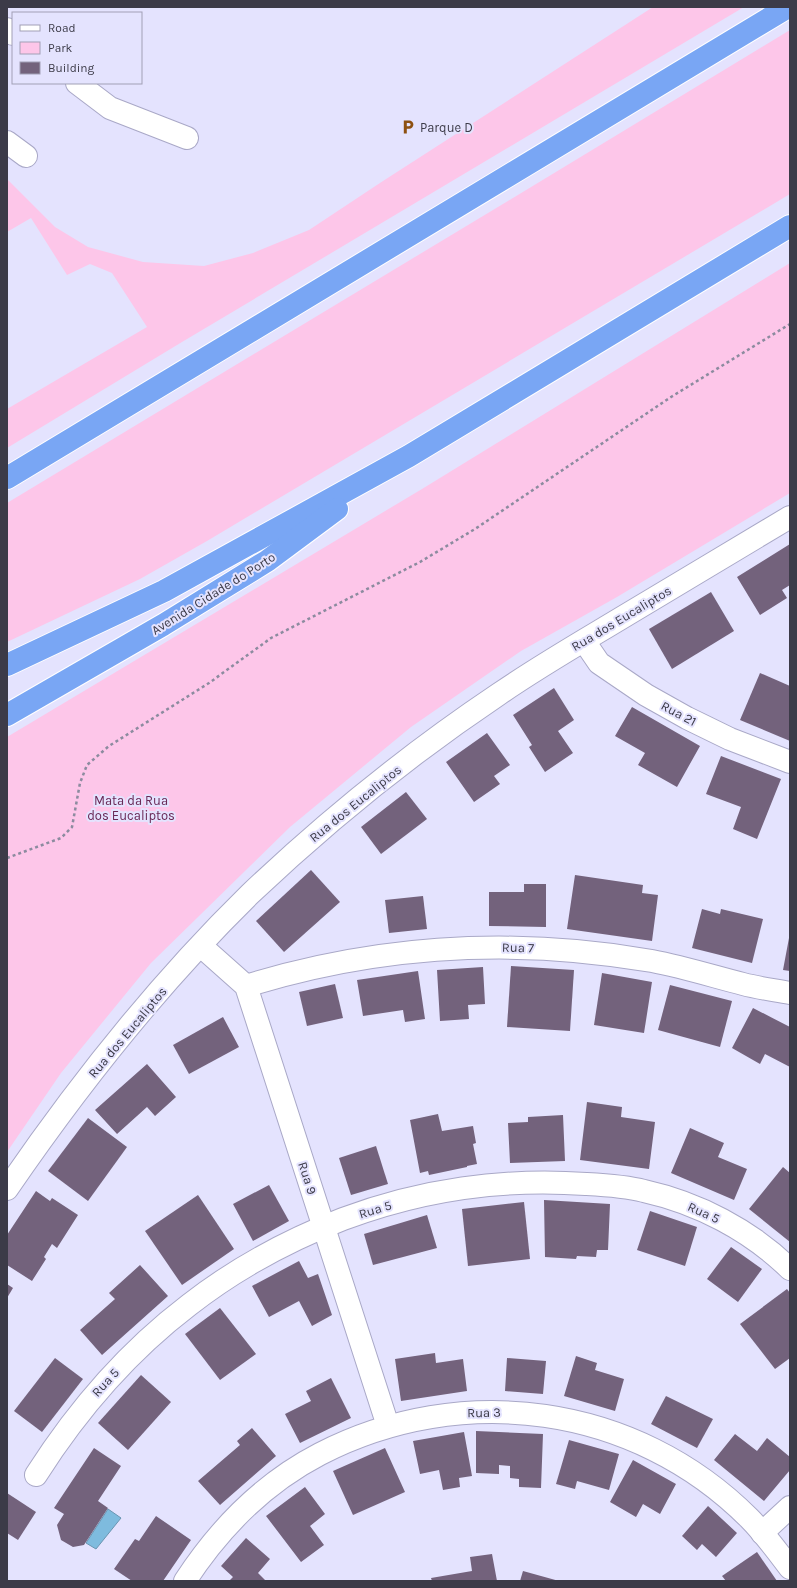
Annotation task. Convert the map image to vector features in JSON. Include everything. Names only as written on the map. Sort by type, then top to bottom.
[{"type":"highway","points":[[7,478],[788,7]]},
{"type":"highway","points":[[7,665],[164,591],[409,456],[790,226]]},
{"type":"highway","name":"Avenida Cidade do Porto","points":[[7,715],[163,625],[266,561],[409,456]]},
{"type":"street","points":[[77,84],[110,108],[187,138]]},
{"type":"street","points":[[7,142],[26,156]]},
{"type":"street","name":"Rua dos Eucaliptos","points":[[7,1189],[72,1098],[118,1040],[201,946],[250,895],[289,859],[391,773],[499,694],[584,640],[790,517]]},
{"type":"street","name":"Rua 21","points":[[584,640],[599,664],[646,695],[687,718],[730,738],[790,762]]},
{"type":"street","points":[[201,946],[246,986]]},
{"type":"street","name":"Rua 7","points":[[246,986],[282,975],[357,959],[443,948],[490,947],[538,948],[606,954],[653,961],[742,984],[790,993]]},
{"type":"street","points":[[742,984],[790,1006]]},
{"type":"street","name":"Rua 9","points":[[246,986],[388,1426]]},
{"type":"street","name":"Rua 5","points":[[36,1475],[73,1420],[99,1388],[158,1330],[190,1304],[224,1280],[259,1259],[324,1228],[379,1207],[415,1197],[490,1185],[528,1182],[566,1182],[642,1190],[674,1199],[704,1211],[734,1226],[761,1244],[790,1269]]},
{"type":"street","name":"Rua 3","points":[[185,1581],[200,1559],[225,1528],[254,1500],[285,1476],[319,1455],[355,1438],[388,1426],[431,1416],[471,1412],[511,1412],[542,1415],[590,1424],[625,1436],[659,1452],[691,1471],[721,1493],[749,1518],[790,1568]]},
{"type":"street","points":[[762,1533],[790,1508]]},
{"type":"path","points":[[7,858],[61,838],[72,827],[80,783],[87,765],[109,746],[209,683],[271,638],[420,562],[475,529],[671,397],[790,324]]},
{"type":"green space","points":[[653,7],[744,7],[7,448],[7,409],[147,327],[112,273],[90,264],[67,275],[31,218],[7,232],[7,179],[55,227],[88,247],[143,262],[204,266],[253,253],[309,230]]},
{"type":"green space","points":[[790,30],[790,194],[207,541],[140,579],[7,642],[7,503]]},
{"type":"green space","name":"Mata da Rua dos Eucaliptos","points":[[790,263],[790,493],[617,597],[521,651],[411,727],[290,827],[151,963],[61,1073],[7,1152],[7,737],[422,489]]},
{"type":"water","points":[[108,1509],[121,1518],[96,1549],[86,1543]]},
{"type":"building","points":[[790,544],[790,585],[782,590],[787,598],[760,615],[737,577]]},
{"type":"building","points":[[711,592],[734,631],[672,669],[649,629]]},
{"type":"building","points":[[760,673],[790,686],[790,741],[740,720]]},
{"type":"building","points":[[554,688],[574,720],[558,731],[573,753],[545,772],[529,747],[532,745],[513,715]]},
{"type":"building","points":[[632,707],[700,746],[677,787],[638,765],[645,753],[615,736]]},
{"type":"building","points":[[487,733],[510,765],[494,776],[500,784],[474,802],[446,762]]},
{"type":"building","points":[[721,756],[781,779],[757,839],[733,829],[741,807],[706,794]]},
{"type":"building","points":[[406,792],[427,819],[381,854],[361,827]]},
{"type":"building","points":[[311,870],[340,902],[284,952],[256,921]]},
{"type":"building","points":[[575,875],[643,885],[642,893],[658,895],[652,941],[567,929]]},
{"type":"building","points":[[524,884],[546,884],[546,927],[489,926],[489,892],[524,892]]},
{"type":"building","points":[[423,896],[427,929],[389,933],[385,900]]},
{"type":"building","points":[[702,909],[720,914],[721,909],[763,919],[752,963],[692,948]]},
{"type":"building","points":[[790,938],[790,971],[783,970]]},
{"type":"building","points":[[511,966],[574,970],[570,1031],[507,1027]]},
{"type":"building","points":[[483,967],[485,1004],[468,1005],[469,1019],[440,1021],[437,970]]},
{"type":"building","points":[[418,971],[425,1019],[405,1022],[403,1010],[363,1016],[357,980]]},
{"type":"building","points":[[602,973],[652,982],[644,1033],[594,1025]]},
{"type":"building","points":[[335,984],[343,1018],[307,1026],[299,992]]},
{"type":"building","points":[[670,985],[732,1001],[720,1047],[658,1030]]},
{"type":"building","points":[[753,1008],[790,1027],[790,1067],[765,1054],[760,1064],[732,1048]]},
{"type":"building","points":[[223,1017],[239,1047],[189,1074],[173,1045]]},
{"type":"building","points":[[147,1064],[176,1097],[155,1116],[147,1107],[117,1134],[95,1110]]},
{"type":"building","points":[[587,1102],[622,1107],[621,1117],[655,1122],[649,1169],[580,1160]]},
{"type":"building","points":[[438,1114],[442,1131],[473,1126],[476,1143],[473,1144],[477,1164],[429,1175],[428,1171],[420,1173],[410,1120]]},
{"type":"building","points":[[563,1115],[565,1161],[510,1163],[508,1123],[528,1122],[528,1117]]},
{"type":"building","points":[[88,1118],[127,1147],[88,1201],[48,1171]]},
{"type":"building","points":[[690,1128],[724,1143],[718,1157],[747,1169],[734,1200],[671,1173]]},
{"type":"building","points":[[376,1146],[388,1184],[351,1195],[339,1158]]},
{"type":"building","points":[[783,1167],[790,1173],[790,1242],[749,1209]]},
{"type":"building","points":[[269,1185],[289,1221],[253,1241],[233,1204]]},
{"type":"building","points":[[36,1191],[50,1201],[52,1198],[78,1215],[57,1248],[52,1244],[44,1257],[46,1259],[32,1281],[7,1265],[7,1235]]},
{"type":"building","points":[[198,1195],[234,1249],[182,1285],[145,1231]]},
{"type":"building","points":[[544,1200],[610,1204],[608,1250],[597,1250],[596,1257],[577,1256],[576,1259],[545,1257]]},
{"type":"building","points":[[524,1202],[530,1259],[468,1266],[462,1209]]},
{"type":"building","points":[[650,1211],[697,1227],[685,1266],[637,1250]]},
{"type":"building","points":[[427,1215],[437,1248],[373,1265],[364,1234]]},
{"type":"building","points":[[731,1247],[762,1269],[738,1302],[707,1279]]},
{"type":"building","points":[[299,1261],[308,1278],[318,1274],[332,1315],[312,1326],[299,1301],[269,1317],[252,1286]]},
{"type":"building","points":[[140,1265],[168,1296],[102,1355],[80,1330],[115,1299],[109,1293]]},
{"type":"building","points":[[7,1284],[13,1288],[7,1298]]},
{"type":"building","points":[[787,1289],[790,1293],[790,1358],[775,1369],[740,1324]]},
{"type":"building","points":[[220,1308],[256,1354],[220,1380],[185,1334]]},
{"type":"building","points":[[435,1353],[436,1363],[463,1359],[467,1391],[401,1401],[395,1359]]},
{"type":"building","points":[[576,1356],[597,1363],[595,1370],[624,1379],[615,1411],[564,1396]]},
{"type":"building","points":[[55,1358],[83,1379],[42,1432],[14,1411]]},
{"type":"building","points":[[507,1358],[546,1361],[543,1394],[505,1391]]},
{"type":"building","points":[[141,1375],[171,1402],[128,1450],[98,1423]]},
{"type":"building","points":[[331,1378],[351,1418],[300,1443],[285,1414],[311,1401],[306,1391]]},
{"type":"building","points":[[666,1396],[713,1419],[697,1448],[651,1424]]},
{"type":"building","points":[[252,1428],[276,1456],[220,1505],[198,1481],[240,1445],[237,1441]]},
{"type":"building","points":[[476,1431],[543,1434],[541,1488],[519,1487],[519,1479],[510,1478],[510,1466],[499,1465],[499,1474],[476,1473]]},
{"type":"building","points":[[464,1432],[472,1476],[459,1478],[460,1487],[443,1490],[439,1470],[420,1474],[413,1441]]},
{"type":"building","points":[[735,1434],[757,1451],[767,1438],[790,1457],[790,1470],[764,1501],[714,1460]]},
{"type":"building","points":[[569,1440],[619,1454],[609,1490],[577,1481],[575,1489],[556,1484]]},
{"type":"building","points":[[94,1448],[121,1466],[98,1501],[108,1508],[84,1545],[73,1547],[61,1540],[57,1525],[64,1514],[54,1508]]},
{"type":"building","points":[[385,1448],[405,1492],[353,1515],[333,1471]]},
{"type":"building","points":[[633,1460],[676,1484],[660,1514],[643,1504],[636,1517],[610,1502]]},
{"type":"building","points":[[305,1487],[325,1514],[310,1526],[324,1545],[301,1562],[266,1516]]},
{"type":"building","points":[[7,1493],[36,1512],[18,1540],[7,1533]]},
{"type":"building","points":[[708,1506],[737,1533],[716,1557],[702,1544],[697,1550],[682,1536]]},
{"type":"building","points":[[156,1516],[191,1540],[163,1581],[132,1581],[114,1569],[135,1539],[139,1541]]},
{"type":"building","points":[[246,1538],[270,1559],[258,1573],[266,1581],[229,1581],[233,1577],[221,1566]]},
{"type":"building","points":[[757,1552],[777,1581],[726,1581],[722,1576]]},
{"type":"building","points":[[492,1554],[497,1581],[432,1581],[431,1578],[472,1571],[470,1557]]},
{"type":"building","points":[[523,1571],[559,1581],[520,1581]]},
{"type":"place","name":"Parque D","points":[[408,127]]}]
